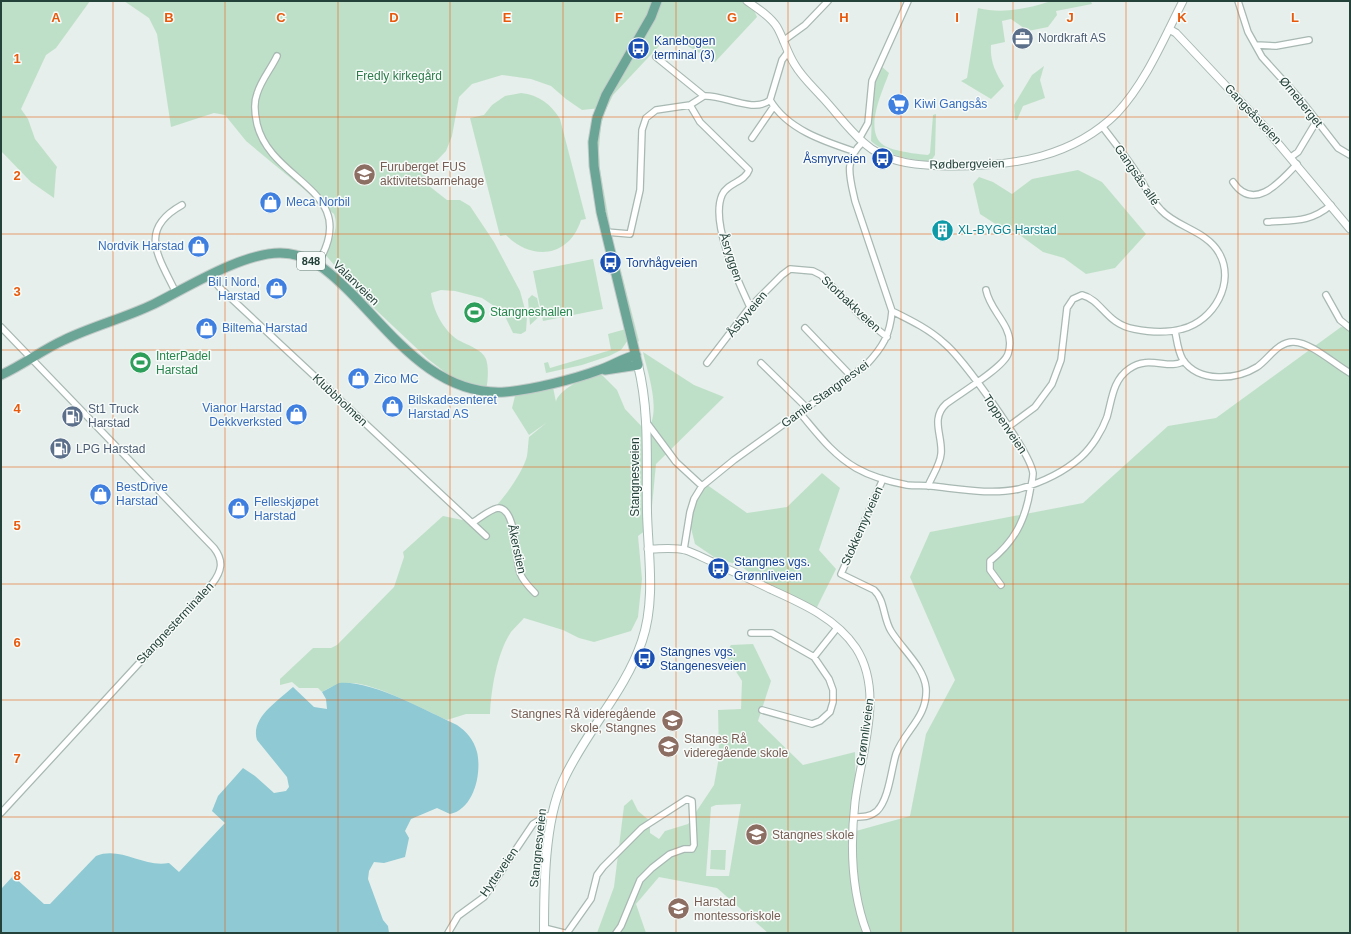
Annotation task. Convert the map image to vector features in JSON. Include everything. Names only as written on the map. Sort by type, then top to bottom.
[{"type":"main road","name":"Stangnesveien","points":[[651,17],[657,1]]},
{"type":"main road","name":"Stangnesveien","points":[[544,931],[547,870],[552,815],[563,781],[635,660],[643,640],[648,616],[650,582],[648,549],[647,423],[645,400],[636,355],[606,232],[594,166],[592,142],[594,129],[606,95],[651,17],[664,1]]},
{"type":"main road","name":"Valanveien","points":[[1,375],[32,359],[63,340],[136,312],[242,262],[267,255],[293,254],[318,264],[332,274],[412,356],[435,373],[461,385],[476,389],[504,392],[524,389],[600,370],[636,355]]},
{"type":"main road","name":"Valanveien","points":[[600,370],[617,369],[638,364]]},
{"type":"street","name":"Rødbergveien","points":[[747,1],[772,21],[795,66],[861,140],[891,159],[906,163],[949,166],[983,166],[1018,163],[1050,155],[1102,126],[1117,112],[1131,94],[1169,29],[1183,1]]},
{"type":"street","points":[[783,41],[805,25],[828,1]]},
{"type":"street","points":[[770,100],[783,116],[801,129],[837,146],[853,151],[861,140],[868,124],[872,81],[908,1]]},
{"type":"street","name":"Ørneberget","points":[[1238,1],[1243,20],[1262,57],[1300,99],[1316,122],[1338,148],[1350,155]]},
{"type":"street","name":"Gangsåsveien","points":[[1169,29],[1176,33],[1231,90],[1291,157],[1349,227]]},
{"type":"street","points":[[1256,45],[1276,46],[1309,40]]},
{"type":"street","points":[[606,232],[630,234],[640,190],[642,130],[646,118],[656,110],[690,105],[704,96],[711,95],[744,104],[763,104],[770,100],[782,60],[788,52]]},
{"type":"street","points":[[278,56],[256,94],[256,118],[259,132],[270,151],[318,197],[328,214],[330,236],[328,246],[318,264]]},
{"type":"street","points":[[656,57],[704,96]]},
{"type":"street","name":"Åsryggen","points":[[690,105],[700,122],[749,170],[744,177],[729,186],[723,193],[720,215],[722,234],[727,250],[750,307]]},
{"type":"street","points":[[752,138],[774,106]]},
{"type":"street","points":[[1291,157],[1298,152],[1316,122]]},
{"type":"street","name":"Gangsås allé","points":[[1008,427],[1035,407],[1052,384],[1061,360],[1067,308],[1073,299],[1082,295],[1092,300],[1114,321],[1126,327],[1145,330],[1175,331],[1197,323],[1206,316],[1217,303],[1224,284],[1224,264],[1219,252],[1211,243],[1161,211],[1130,162],[1102,126]]},
{"type":"street","name":"Gamle Stangnesvei","points":[[684,549],[690,512],[694,499],[702,486],[734,460],[866,365],[880,351],[887,337],[890,328],[892,311],[855,201],[850,165],[853,151]]},
{"type":"street","points":[[1233,182],[1237,188],[1246,194],[1261,193],[1275,186],[1297,164]]},
{"type":"street","points":[[176,292],[162,264],[154,241],[155,232],[161,222],[182,205]]},
{"type":"street","points":[[1267,222],[1308,219],[1314,217],[1331,205]]},
{"type":"street","name":"Åsbyveien","points":[[707,363],[750,307],[790,269]]},
{"type":"street","name":"Storbakkveien","points":[[790,269],[813,272],[821,275],[862,317],[887,337]]},
{"type":"street","name":"Klubbholmen","points":[[210,276],[220,288],[472,523]]},
{"type":"street","points":[[928,486],[941,455],[938,424],[940,412],[946,404],[1004,361],[1007,355],[1010,344],[1005,326],[990,303],[986,290]]},
{"type":"street","points":[[1326,295],[1340,320],[1350,328]]},
{"type":"street","name":"Toppenveien","points":[[892,311],[944,342],[959,358],[1028,458],[1032,472],[1026,512],[1019,528],[1004,549],[990,561],[990,570],[1001,585]]},
{"type":"street","name":"Stangnesterminalen","points":[[1,327],[214,548],[220,555],[222,564],[221,570],[212,584],[1,813]]},
{"type":"street","points":[[805,328],[851,376]]},
{"type":"street","points":[[1175,331],[1178,348],[1184,361],[1192,369],[1206,375],[1232,376],[1249,371],[1258,366],[1282,345],[1294,342],[1310,347],[1350,373]]},
{"type":"street","name":"Stokkemyrveien","points":[[800,413],[835,453],[857,468],[883,479],[908,485],[998,491],[1018,489],[1063,470],[1086,452],[1102,428],[1117,380],[1128,369],[1134,365],[1150,361],[1176,365],[1184,361]]},
{"type":"street","points":[[761,363],[807,408]]},
{"type":"street","points":[[647,423],[676,462],[702,486]]},
{"type":"street","name":"Stokkemyrveien","points":[[854,817],[865,817],[871,815],[880,807],[884,799],[896,753],[917,722],[922,710],[926,687],[919,670],[888,626],[879,594],[874,590],[841,574],[883,479]]},
{"type":"street","name":"Åkerstien","points":[[472,523],[494,509],[500,508],[506,511],[510,516],[512,524],[520,573],[525,583],[535,593]]},
{"type":"street","points":[[472,523],[486,536]]},
{"type":"street","name":"Grønnliveien","points":[[648,549],[684,549],[805,605],[837,628],[850,641],[860,655],[866,672],[870,691],[870,711],[854,817],[855,892],[859,910],[867,933]]},
{"type":"street","points":[[814,657],[837,628]]},
{"type":"street","points":[[751,633],[772,633],[814,657],[833,690],[833,702],[830,712],[820,721],[812,724],[762,710]]},
{"type":"street","points":[[544,931],[565,933],[591,899],[597,875],[603,867],[642,828],[688,799],[692,801],[694,845],[692,849],[684,848],[670,854],[652,868],[640,880],[621,926],[616,933]]},
{"type":"street","name":"Hytteveien","points":[[448,933],[458,916],[484,897],[533,824],[544,817],[552,815]]},
{"type":"green space","points":[[1,1],[90,1],[56,48],[46,55],[21,109],[28,119],[35,139],[57,167],[54,198],[31,182],[1,151]]},
{"type":"green space","name":"Fredly kirkegård","points":[[124,1],[750,1],[757,17],[715,62],[679,41],[660,45],[613,95],[601,125],[599,149],[600,169],[610,226],[602,194],[596,151],[601,108],[582,110],[551,86],[531,79],[502,75],[472,84],[459,97],[452,136],[446,151],[425,173],[424,182],[447,200],[460,200],[470,206],[494,242],[520,291],[527,317],[526,331],[521,334],[513,333],[503,312],[482,298],[455,291],[441,290],[431,293],[436,313],[448,331],[458,340],[478,350],[486,359],[488,374],[486,390],[472,388],[451,377],[428,359],[359,294],[323,252],[330,243],[334,234],[336,224],[334,214],[246,141],[225,115],[214,113],[171,127],[157,34],[149,18]]},
{"type":"green space","points":[[1051,1],[1091,1],[1092,4],[1056,11],[1057,15],[1048,27],[1028,31],[1011,19],[1002,21],[1005,42],[991,45],[991,56],[998,76],[1004,86],[991,99],[961,81],[967,78],[978,8],[1005,11]]},
{"type":"green space","points":[[881,66],[889,73],[876,109],[875,129],[877,137],[882,144],[891,149],[928,155],[930,153],[933,115],[936,114],[935,155],[930,162],[899,156],[884,150],[871,141],[873,88]]},
{"type":"green space","points":[[1044,66],[1040,80],[1045,98],[1023,106],[1017,120],[1015,120],[1014,105],[1032,75]]},
{"type":"green space","points":[[521,93],[544,101],[553,109],[560,119],[586,219],[581,220],[575,233],[568,242],[559,248],[548,252],[538,252],[527,249],[506,235],[500,236],[470,118],[484,115],[492,105],[505,96]]},
{"type":"green space","points":[[1078,170],[1102,182],[1146,234],[1115,268],[1086,274],[1064,258],[1043,252],[1017,233],[994,223],[980,214],[973,184],[979,177],[993,182],[1012,194],[1032,179]]},
{"type":"green space","points":[[616,251],[639,341],[638,342],[637,341]]},
{"type":"green space","points":[[593,259],[603,309],[543,321],[533,271]]},
{"type":"green space","points":[[532,295],[537,298],[541,315],[530,325],[528,299]]},
{"type":"green space","points":[[1341,327],[1350,328],[1350,933],[768,933],[717,888],[659,877],[636,904],[646,933],[597,933],[614,887],[624,806],[632,799],[638,811],[650,821],[650,833],[659,839],[665,831],[688,824],[714,785],[719,757],[718,710],[741,709],[742,681],[725,654],[731,645],[753,644],[771,681],[758,721],[803,765],[855,752],[856,831],[910,816],[926,734],[955,680],[910,577],[930,532],[1083,503],[1168,426],[1216,418]],"holes":[[[741,804],[729,876],[706,876],[711,807],[716,805]]]},
{"type":"green space","points":[[626,329],[628,340],[621,350],[609,356],[582,365],[546,373],[544,363],[548,362],[550,368],[611,350],[608,334]]},
{"type":"green space","points":[[643,352],[694,385],[724,397],[656,464],[650,527],[638,536],[642,579],[638,617],[631,631],[594,642],[579,638],[563,630],[524,618],[511,632],[498,661],[493,683],[490,714],[466,714],[447,720],[386,692],[361,684],[340,684],[322,692],[318,688],[299,688],[292,682],[280,685],[280,679],[313,648],[331,648],[337,645],[394,587],[404,557],[403,552],[443,516],[477,523],[499,503],[524,464],[527,456],[529,437],[546,423],[529,435],[512,408],[515,396],[553,387],[556,402],[562,393],[574,383],[600,373],[617,390],[625,409],[646,431],[651,424],[654,404]]},
{"type":"green space","points":[[822,473],[840,488],[819,550],[836,569],[816,609],[760,581],[741,566],[714,557],[695,544],[689,520],[703,482],[747,513],[787,507]]},
{"type":"green space","points":[[711,850],[726,850],[725,870],[710,869]]},
{"type":"water","points":[[339,683],[352,683],[383,691],[457,725],[469,736],[477,752],[477,780],[470,798],[465,805],[458,811],[450,814],[437,808],[411,819],[405,831],[409,838],[405,857],[384,863],[374,862],[369,871],[368,879],[383,920],[388,926],[389,933],[1,933],[1,887],[2,888],[13,876],[44,904],[50,904],[96,856],[114,854],[123,855],[150,863],[169,863],[179,872],[225,823],[212,811],[218,796],[243,768],[255,776],[274,793],[286,791],[289,787],[287,777],[257,740],[256,732],[261,717],[273,704],[293,687],[314,707],[327,709],[326,699],[322,692]]},
{"type":"place","name":"Nordkraft AS","points":[[1022,38]]},
{"type":"place","name":"Kanebogen terminal (3)","points":[[639,48]]},
{"type":"place","name":"Kiwi Gangsås","points":[[898,104]]},
{"type":"place","name":"Åsmyrveien","points":[[882,159]]},
{"type":"place","name":"Furuberget FUS aktivitetsbarnehage","points":[[365,174]]},
{"type":"place","name":"Meca Norbil","points":[[271,202]]},
{"type":"place","name":"XL-BYGG Harstad","points":[[943,230]]},
{"type":"place","name":"Nordvik Harstad","points":[[199,246]]},
{"type":"place","name":"Torvhågveien","points":[[611,263]]},
{"type":"place","name":"Bil i Nord, Harstad","points":[[276,289]]},
{"type":"place","name":"Stangneshallen","points":[[475,312]]},
{"type":"place","name":"Biltema Harstad","points":[[206,328]]},
{"type":"place","name":"InterPadel Harstad","points":[[141,363]]},
{"type":"place","name":"Zico MC","points":[[358,379]]},
{"type":"place","name":"Bilskadesenteret Harstad AS","points":[[393,407]]},
{"type":"place","name":"Vianor Harstad Dekkverksted","points":[[297,415]]},
{"type":"place","name":"St1 Truck Harstad","points":[[72,416]]},
{"type":"place","name":"LPG Harstad","points":[[60,449]]},
{"type":"place","name":"BestDrive Harstad","points":[[100,494]]},
{"type":"place","name":"Felleskjøpet Harstad","points":[[239,509]]},
{"type":"place","name":"Stangnes vgs. Grønnliveien","points":[[718,569]]},
{"type":"place","name":"Stangnes vgs. Stangenesveien","points":[[644,659]]},
{"type":"place","name":"Stangnes Rå videregående skole, Stangnes","points":[[672,721]]},
{"type":"place","name":"Stanges Rå videregående skole","points":[[669,746]]},
{"type":"place","name":"Stangnes skole","points":[[757,835]]},
{"type":"place","name":"Harstad montessoriskole","points":[[679,909]]}]
